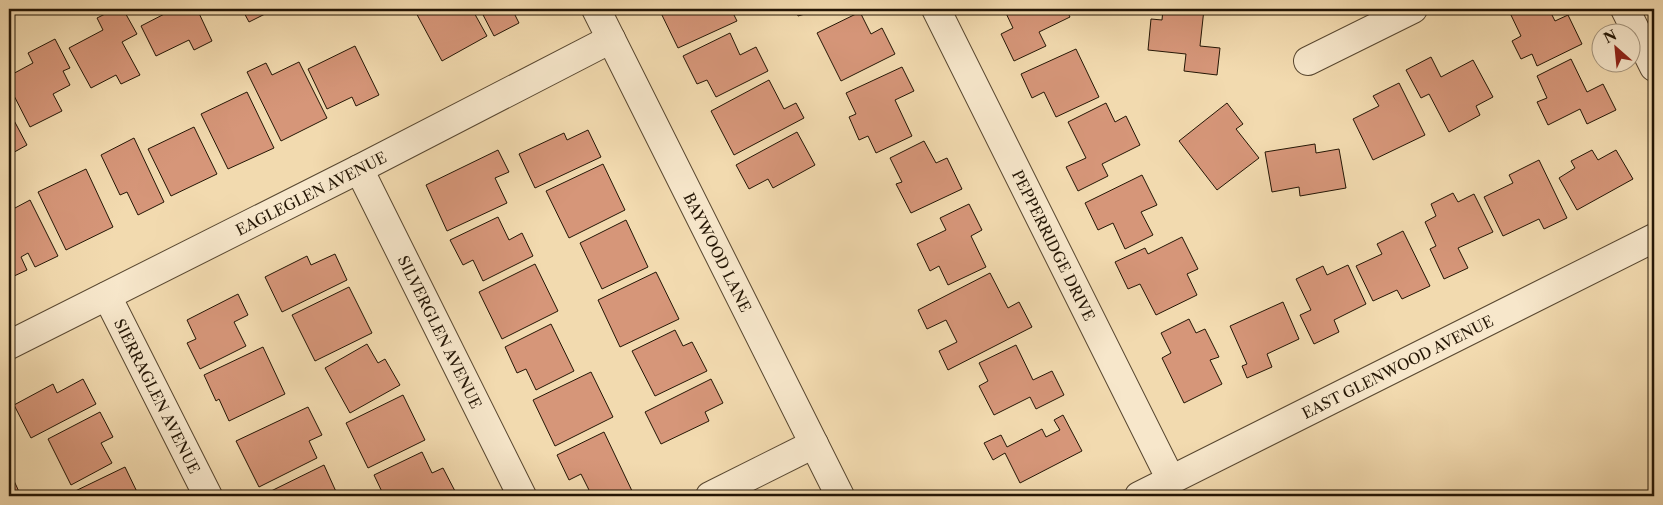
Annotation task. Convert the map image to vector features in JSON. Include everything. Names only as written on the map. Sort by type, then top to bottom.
[{"type":"street","name":"BAYWOOD LANE","points":[[596,9],[840,496]]},
{"type":"street","name":"PEPPERRIDGE DRIVE","points":[[936,9],[1171,480]]},
{"type":"street","points":[[1308,61],[1413,9]]},
{"type":"street","points":[[1625,9],[1654,67]]},
{"type":"street","name":"EAGLEGLEN AVENUE","points":[[9,345],[359,169],[611,39]]},
{"type":"street","name":"SILVERGLEN AVENUE","points":[[359,169],[522,496]]},
{"type":"street","name":"EAST GLENWOOD AVENUE","points":[[1139,496],[1654,238]]},
{"type":"street","name":"SIERRAGLEN AVENUE","points":[[108,296],[208,496]]},
{"type":"street","points":[[710,496],[814,444]]},
{"type":"building","points":[[115,9],[123,9],[137,34],[122,42],[140,75],[121,84],[116,75],[91,88],[69,48],[103,30],[97,18]]},
{"type":"building","points":[[174,9],[197,9],[212,41],[194,50],[189,40],[156,56],[141,26]]},
{"type":"building","points":[[242,9],[275,9],[249,22]]},
{"type":"building","points":[[414,9],[472,9],[487,36],[442,61]]},
{"type":"building","points":[[480,9],[512,9],[519,23],[494,36]]},
{"type":"building","points":[[659,9],[731,9],[737,21],[678,48]]},
{"type":"building","points":[[796,9],[822,9],[798,16]]},
{"type":"building","points":[[1004,9],[1066,9],[1070,17],[1039,32],[1046,46],[1014,61],[1001,34],[1013,28]]},
{"type":"building","points":[[1163,9],[1204,9],[1200,46],[1220,48],[1217,75],[1184,71],[1186,54],[1148,50],[1151,19],[1162,20]]},
{"type":"building","points":[[1518,9],[1549,9],[1555,21],[1568,15],[1582,44],[1537,66],[1532,54],[1521,59],[1512,41],[1521,36],[1510,13]]},
{"type":"building","points":[[860,12],[871,34],[882,28],[895,54],[841,81],[817,33]]},
{"type":"building","points":[[730,33],[740,55],[756,47],[768,71],[716,97],[707,80],[697,84],[683,56]]},
{"type":"building","points":[[55,39],[70,68],[63,71],[70,85],[53,94],[62,111],[30,127],[9,86],[9,76],[33,63],[28,53]]},
{"type":"building","points":[[355,46],[379,95],[356,106],[352,97],[327,109],[308,69]]},
{"type":"building","points":[[1076,49],[1099,97],[1056,117],[1044,92],[1032,98],[1021,74]]},
{"type":"building","points":[[1431,57],[1441,77],[1473,60],[1493,97],[1476,106],[1480,115],[1449,132],[1429,94],[1421,98],[1406,70]]},
{"type":"building","points":[[1571,59],[1587,92],[1603,84],[1616,110],[1587,124],[1580,109],[1548,125],[1537,102],[1547,98],[1537,76]]},
{"type":"building","points":[[299,62],[327,118],[281,141],[247,72],[266,63],[272,75]]},
{"type":"building","points":[[902,67],[914,91],[895,100],[912,136],[876,153],[868,136],[859,140],[849,117],[856,114],[846,93]]},
{"type":"building","points":[[769,80],[784,109],[796,103],[804,118],[734,155],[711,111]]},
{"type":"building","points":[[1399,83],[1425,135],[1373,160],[1353,119],[1379,106],[1373,96]]},
{"type":"building","points":[[247,92],[274,148],[228,169],[201,114]]},
{"type":"building","points":[[1106,103],[1115,122],[1126,116],[1140,145],[1102,164],[1108,176],[1078,191],[1066,167],[1086,158],[1068,122]]},
{"type":"building","points":[[1227,103],[1243,124],[1236,129],[1259,158],[1217,190],[1179,141]]},
{"type":"building","points":[[9,111],[27,145],[9,155]]},
{"type":"building","points":[[194,127],[217,174],[171,196],[148,149]]},
{"type":"building","points":[[588,130],[601,157],[535,188],[519,154],[564,133],[567,140]]},
{"type":"building","points":[[797,132],[815,165],[773,188],[768,179],[749,189],[736,165]]},
{"type":"building","points":[[134,138],[164,202],[138,215],[127,192],[120,195],[101,155]]},
{"type":"building","points":[[924,141],[936,163],[947,158],[962,189],[911,213],[896,184],[902,182],[890,158]]},
{"type":"building","points":[[1315,144],[1316,153],[1339,149],[1346,188],[1300,196],[1299,187],[1272,192],[1265,152]]},
{"type":"building","points":[[498,150],[509,172],[495,178],[507,203],[447,231],[426,185]]},
{"type":"building","points":[[1592,150],[1598,160],[1616,150],[1633,179],[1577,210],[1559,178],[1575,168],[1571,161]]},
{"type":"building","points":[[1539,160],[1567,218],[1544,229],[1539,219],[1503,236],[1484,197],[1513,183],[1509,175]]},
{"type":"building","points":[[603,164],[625,210],[569,238],[546,191]]},
{"type":"building","points":[[86,169],[113,227],[66,250],[38,192]]},
{"type":"building","points":[[1142,175],[1157,205],[1141,212],[1153,235],[1125,249],[1113,223],[1098,230],[1085,203]]},
{"type":"building","points":[[1453,193],[1458,202],[1474,194],[1493,232],[1458,248],[1468,268],[1444,279],[1430,249],[1436,246],[1425,222],[1436,216],[1431,204]]},
{"type":"building","points":[[9,196],[15,208],[30,200],[58,256],[35,267],[28,253],[21,257],[27,270],[12,277],[9,271]]},
{"type":"building","points":[[969,204],[982,230],[971,236],[986,267],[948,285],[939,266],[930,271],[917,244],[946,230],[940,218]]},
{"type":"building","points":[[498,217],[509,240],[522,233],[533,256],[483,281],[473,260],[463,265],[450,240]]},
{"type":"building","points":[[626,220],[648,267],[602,289],[580,243]]},
{"type":"building","points":[[1403,231],[1430,286],[1402,299],[1397,290],[1373,301],[1356,266],[1382,254],[1377,244]]},
{"type":"building","points":[[1182,237],[1198,269],[1187,274],[1197,295],[1156,315],[1140,284],[1128,289],[1115,262],[1145,248],[1148,254]]},
{"type":"building","points":[[335,254],[347,280],[282,312],[265,277],[307,256],[311,265]]},
{"type":"building","points":[[535,264],[558,311],[502,339],[479,292]]},
{"type":"building","points":[[1348,265],[1366,304],[1334,320],[1339,332],[1314,344],[1300,315],[1311,310],[1296,279],[1323,266],[1327,275]]},
{"type":"building","points":[[656,272],[679,319],[620,347],[598,300]]},
{"type":"building","points":[[990,273],[1008,308],[1019,302],[1032,327],[948,370],[939,351],[957,342],[946,320],[927,329],[918,310]]},
{"type":"building","points":[[349,287],[372,333],[315,361],[292,315]]},
{"type":"building","points":[[238,294],[248,315],[234,322],[246,346],[200,369],[187,343],[196,339],[187,320]]},
{"type":"building","points":[[1283,302],[1299,339],[1267,354],[1272,367],[1247,378],[1242,366],[1247,364],[1230,326]]},
{"type":"building","points":[[1189,319],[1196,333],[1205,329],[1219,357],[1210,360],[1222,384],[1184,403],[1162,358],[1171,353],[1161,333]]},
{"type":"building","points":[[551,324],[574,371],[536,390],[526,369],[517,373],[505,347]]},
{"type":"building","points":[[675,330],[683,346],[692,342],[707,371],[655,396],[632,351]]},
{"type":"building","points":[[367,344],[378,363],[385,359],[400,385],[350,413],[325,368]]},
{"type":"building","points":[[1016,345],[1033,380],[1052,371],[1064,395],[1036,409],[1030,397],[994,415],[979,386],[988,381],[979,363]]},
{"type":"building","points":[[263,347],[285,394],[229,421],[219,399],[216,401],[204,375]]},
{"type":"building","points":[[591,372],[613,417],[555,446],[533,400]]},
{"type":"building","points":[[83,379],[96,404],[31,438],[14,405],[53,384],[57,393]]},
{"type":"building","points":[[711,379],[723,403],[705,412],[709,421],[661,444],[645,412]]},
{"type":"building","points":[[403,395],[425,440],[368,468],[346,423]]},
{"type":"building","points":[[308,407],[322,435],[309,441],[317,458],[259,487],[236,441]]},
{"type":"building","points":[[100,412],[113,437],[101,443],[112,463],[71,485],[48,439]]},
{"type":"building","points":[[1063,415],[1082,451],[1020,483],[1005,453],[993,460],[984,443],[1001,435],[1007,447],[1042,429],[1046,437],[1060,430],[1054,420]]},
{"type":"building","points":[[604,432],[633,493],[626,496],[592,496],[581,474],[569,480],[557,455]]},
{"type":"building","points":[[422,452],[432,473],[443,468],[456,493],[450,496],[384,496],[374,475]]},
{"type":"building","points":[[324,465],[338,496],[266,496],[265,494]]},
{"type":"building","points":[[125,467],[139,496],[67,496],[67,495]]},
{"type":"building","points":[[9,470],[21,496],[9,496]]}]
